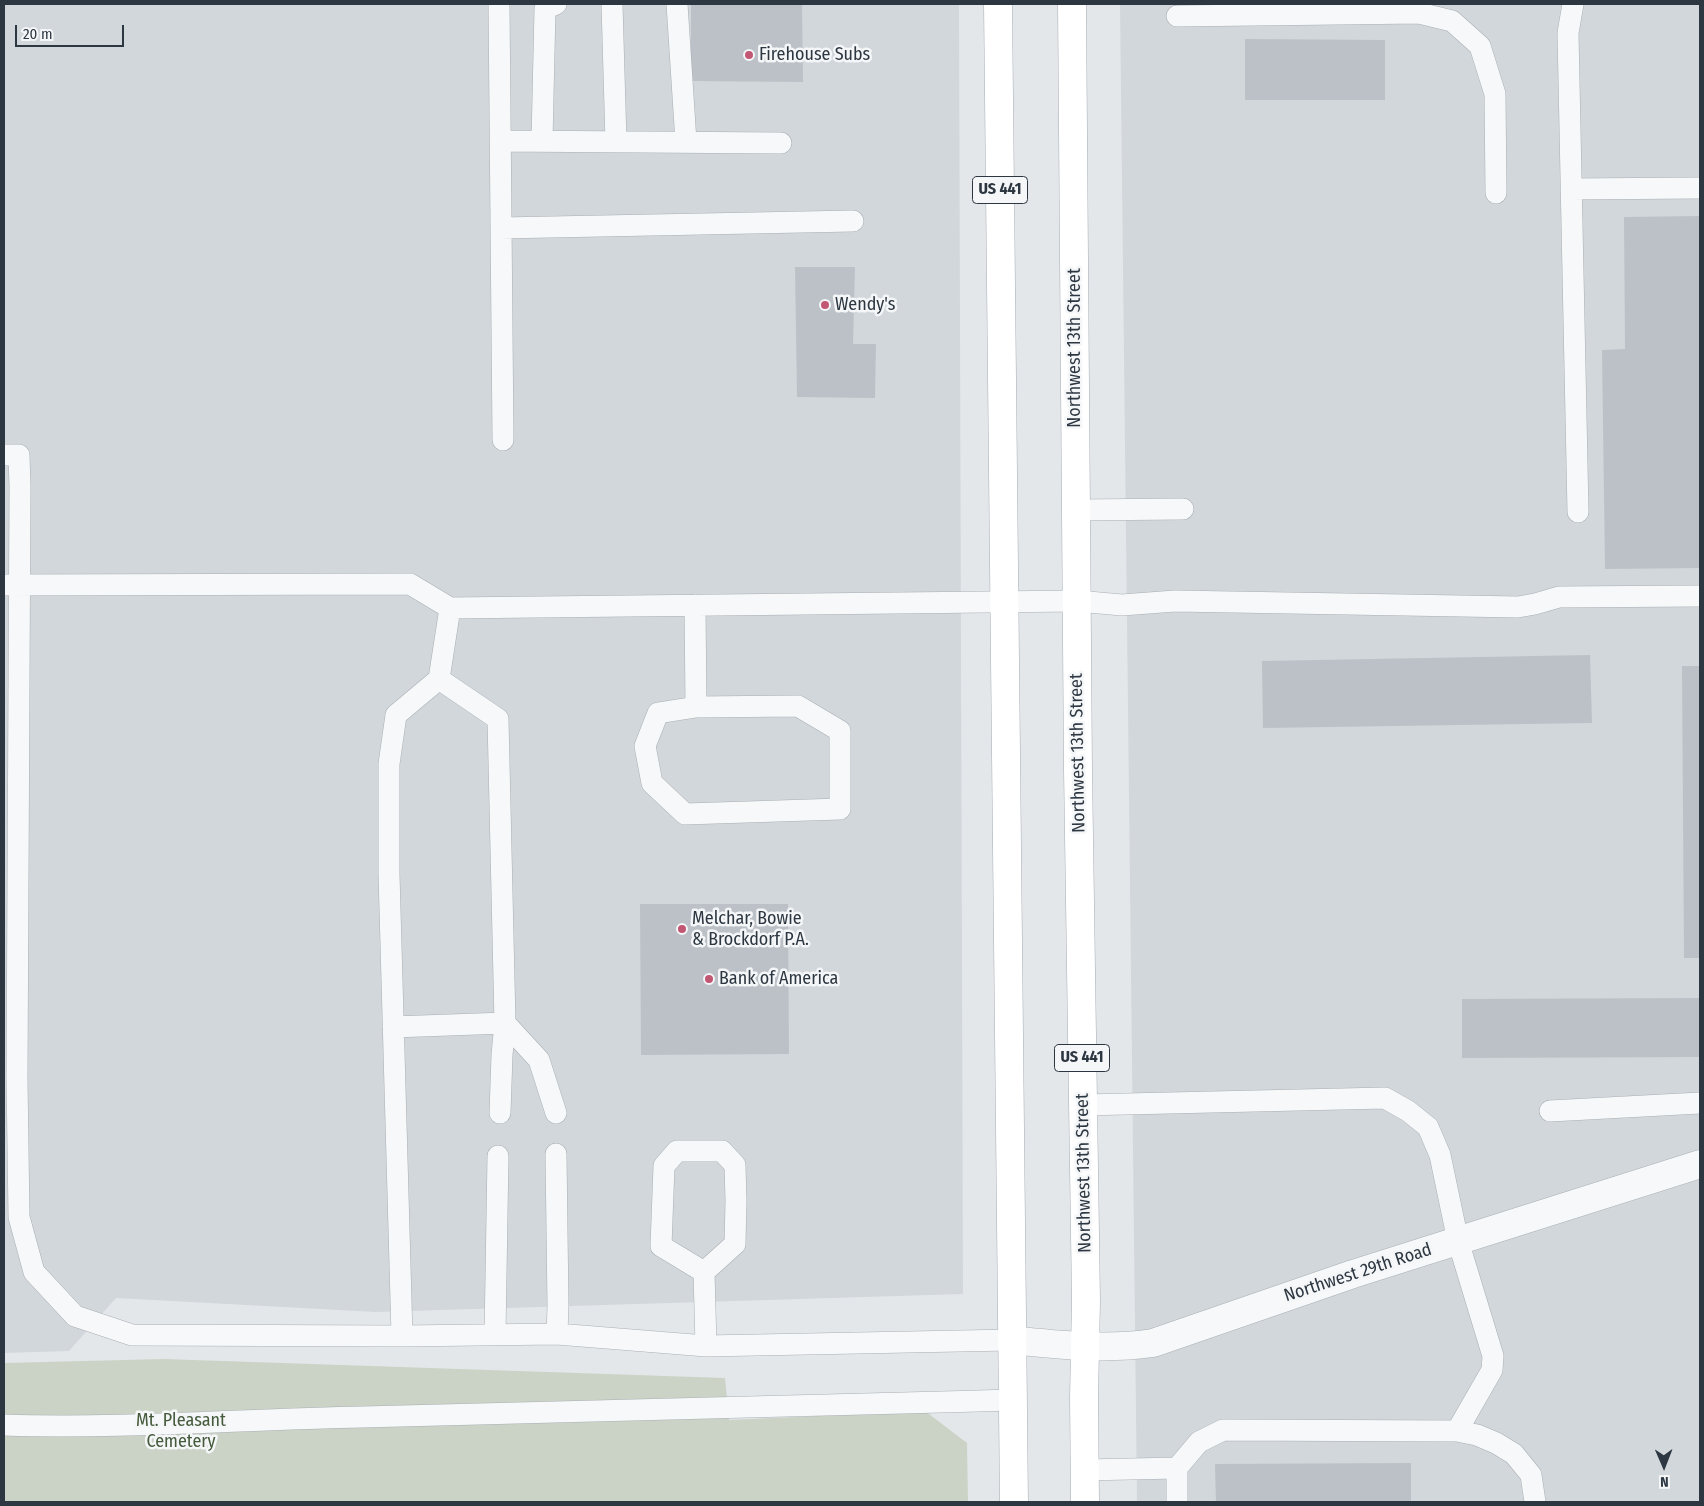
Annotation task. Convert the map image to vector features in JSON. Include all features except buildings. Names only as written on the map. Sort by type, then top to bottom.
[{"type":"main road","name":"US 441","points":[[998,4],[1014,1502]]},
{"type":"main road","name":"Northwest 13th Street","points":[[1072,4],[1086,1347],[1084,1398],[1085,1502]]},
{"type":"street","name":"Northwest 29th Road","points":[[1011,1340],[1086,1347],[1129,1347],[1153,1343],[1344,1277],[1700,1164]]},
{"type":"lane","points":[[499,4],[503,440]]},
{"type":"lane","points":[[542,140],[545,9],[556,4]]},
{"type":"lane","points":[[612,4],[616,142]]},
{"type":"lane","points":[[677,4],[686,142]]},
{"type":"lane","points":[[1573,4],[1568,33],[1578,512]]},
{"type":"lane","points":[[1177,16],[1419,14],[1452,21],[1480,46],[1495,94],[1496,193]]},
{"type":"lane","points":[[500,141],[781,143]]},
{"type":"lane","points":[[1571,189],[1700,188]]},
{"type":"lane","points":[[501,228],[853,221]]},
{"type":"lane","points":[[4,455],[19,455],[12,585],[19,1217],[34,1272],[76,1316],[132,1335],[402,1336],[557,1334],[706,1346],[1011,1340]]},
{"type":"lane","points":[[1076,510],[1183,509]]},
{"type":"lane","points":[[12,585],[410,584],[450,608],[1077,600],[1122,605],[1175,601],[1518,607],[1559,597],[1700,596]]},
{"type":"lane","points":[[695,605],[696,708]]},
{"type":"lane","points":[[402,1336],[393,1027],[389,764],[396,715],[439,679],[450,608]]},
{"type":"lane","points":[[439,679],[498,719],[506,1023],[502,1054],[500,1113]]},
{"type":"lane","points":[[798,706],[840,731],[840,810],[685,814],[652,782],[645,746],[658,713],[696,708],[798,706]]},
{"type":"lane","points":[[393,1027],[506,1023]]},
{"type":"lane","points":[[506,1023],[539,1060],[556,1113]]},
{"type":"lane","points":[[1083,1105],[1385,1098],[1408,1111],[1428,1127],[1440,1155],[1458,1241],[1494,1356],[1492,1370],[1457,1430]]},
{"type":"lane","points":[[1550,1111],[1700,1103]]},
{"type":"lane","points":[[704,1272],[661,1246],[664,1166],[677,1151],[722,1151],[735,1165],[735,1244],[704,1272],[706,1346]]},
{"type":"lane","points":[[556,1154],[557,1334]]},
{"type":"lane","points":[[495,1335],[498,1156]]},
{"type":"lane","points":[[4,1425],[57,1427],[114,1426],[301,1418],[1012,1400]]},
{"type":"lane","points":[[1177,1502],[1177,1468],[1198,1442],[1223,1430],[1457,1430],[1496,1442],[1514,1454],[1531,1475],[1535,1502]]},
{"type":"lane","points":[[1084,1470],[1177,1468]]},
{"type":"shaded area","points":[[4,4],[959,4],[963,1294],[376,1312],[116,1298],[69,1351],[4,1353]]},
{"type":"shaded area","points":[[1120,4],[1700,4],[1700,1502],[1137,1502]]},
{"type":"green space","name":"Mt. Pleasant Cemetery","points":[[164,1359],[725,1378],[729,1420],[925,1411],[967,1443],[968,1502],[4,1502],[4,1363]]},
{"type":"place","name":"Firehouse Subs","points":[[749,55]]},
{"type":"place","name":"Wendy's","points":[[825,305]]},
{"type":"place","name":"Melchar, Bowie & Brockdorf P.A.","points":[[682,929]]},
{"type":"place","name":"Bank of America","points":[[709,979]]}]
